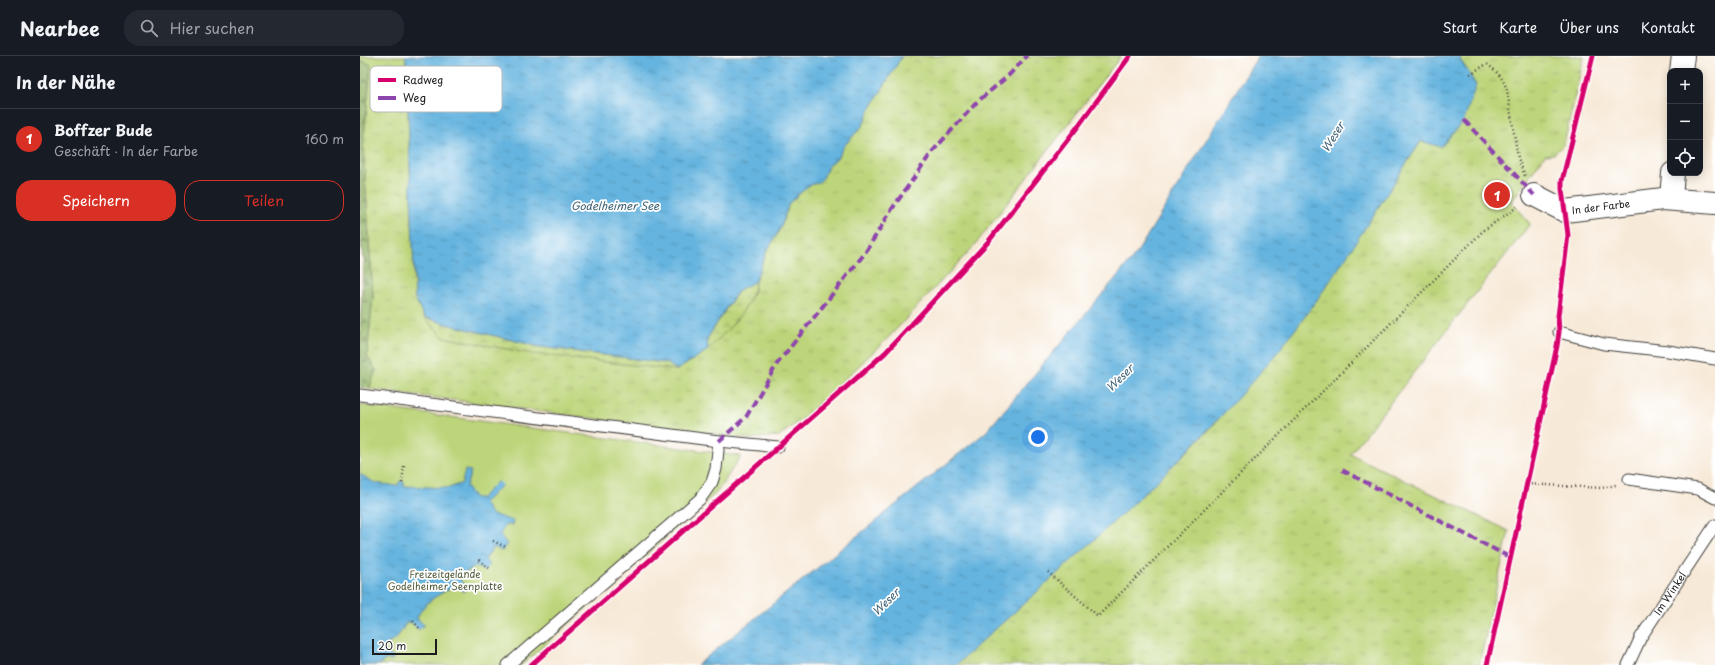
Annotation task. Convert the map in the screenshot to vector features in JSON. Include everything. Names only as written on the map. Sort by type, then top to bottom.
[{"type":"street","points":[[1681,68],[1682,56]]},
{"type":"street","points":[[1671,199],[1673,176]]},
{"type":"street","name":"In der Farbe","points":[[1534,195],[1565,211],[1662,198],[1715,203]]},
{"type":"lane","points":[[1559,332],[1604,344],[1668,351],[1715,359]]},
{"type":"lane","points":[[360,395],[719,441],[778,447]]},
{"type":"lane","points":[[508,665],[700,499],[712,482],[716,469],[719,441]]},
{"type":"lane","points":[[1629,479],[1698,489],[1715,498]]},
{"type":"lane","name":"Im Winkel","points":[[1628,665],[1641,636],[1715,525]]},
{"type":"path","points":[[1048,572],[1098,616],[1484,230],[1534,195],[1518,158],[1507,90],[1504,81],[1498,72],[1487,64],[1470,74]]},
{"type":"path","points":[[402,482],[404,466]]},
{"type":"path","points":[[1527,484],[1602,488],[1618,485],[1629,479]]},
{"type":"path","points":[[493,541],[506,548]]},
{"type":"path","points":[[479,560],[489,568]]},
{"type":"path","points":[[413,621],[421,630]]},
{"type":"green space","points":[[360,56],[405,56],[406,66],[371,66],[360,60]]},
{"type":"green space","points":[[902,56],[1121,56],[974,246],[890,336],[805,417],[779,436],[750,439],[369,389],[375,370],[367,356],[373,296],[363,147],[370,75],[370,112],[408,112],[415,298],[424,317],[443,337],[677,370],[708,350],[754,292],[755,281],[766,253],[781,227],[789,203],[808,186],[819,182],[823,178],[828,166],[837,158],[844,146],[863,125],[869,111]]},
{"type":"green space","points":[[1461,56],[1584,56],[1564,144],[1554,154],[1545,155],[1511,202],[1530,224],[1350,454],[1509,531],[1479,665],[956,665],[1143,494],[1209,430],[1280,348],[1333,276],[1421,141],[1476,85],[1460,59]]},
{"type":"green space","points":[[360,60],[371,65],[363,147],[373,296],[367,356],[376,370],[369,389],[360,387],[363,261],[360,230]]},
{"type":"green space","points":[[755,281],[753,291],[744,310],[708,350],[707,339],[728,306],[739,290]]},
{"type":"green space","points":[[424,317],[450,325],[541,347],[667,363],[677,370],[533,354],[443,337]]},
{"type":"green space","name":"Freizeitgelände Godelheimer Seenplatte","points":[[360,405],[741,456],[717,492],[522,665],[360,665]]},
{"type":"water","name":"Godelheimer See","points":[[405,56],[902,56],[869,111],[863,125],[844,146],[837,158],[828,166],[823,178],[819,182],[808,186],[789,203],[781,227],[766,253],[755,281],[739,290],[728,305],[707,339],[708,350],[677,370],[667,363],[541,347],[450,325],[424,317],[415,298],[408,112],[502,112],[502,66],[406,66]]},
{"type":"water","name":"Weser","points":[[1258,56],[1461,56],[1460,59],[1476,85],[1464,120],[1441,147],[1421,141],[1318,299],[1280,349],[1243,392],[1165,474],[1124,513],[956,665],[697,665],[986,432],[1136,254]]},
{"type":"water","points":[[465,470],[471,471],[466,487],[475,498],[481,498],[498,481],[502,485],[484,503],[491,514],[513,521],[512,525],[505,525],[500,535],[507,544],[502,551],[493,547],[485,560],[490,565],[484,571],[476,566],[459,577],[466,590],[463,592],[457,585],[440,594],[424,606],[417,618],[424,625],[419,630],[412,623],[407,622],[396,639],[381,648],[394,658],[390,661],[387,659],[378,665],[360,665],[360,474],[375,483],[397,486],[400,481],[404,482],[404,486],[449,488],[462,483]]},
{"type":"marked path","points":[[719,441],[746,417],[777,364],[865,253],[892,209],[932,152],[977,102],[1008,76],[1027,56]]},
{"type":"marked path","points":[[1464,120],[1534,195]]},
{"type":"marked path","points":[[1342,470],[1511,558]]},
{"type":"cycle path","points":[[531,665],[885,353],[988,242],[1076,129],[1130,56]]},
{"type":"cycle path","points":[[1487,665],[1557,346],[1559,332],[1558,316],[1568,235],[1562,181],[1593,56]]},
{"type":"place","name":"Boffzer Bude","points":[[1497,195]]}]
